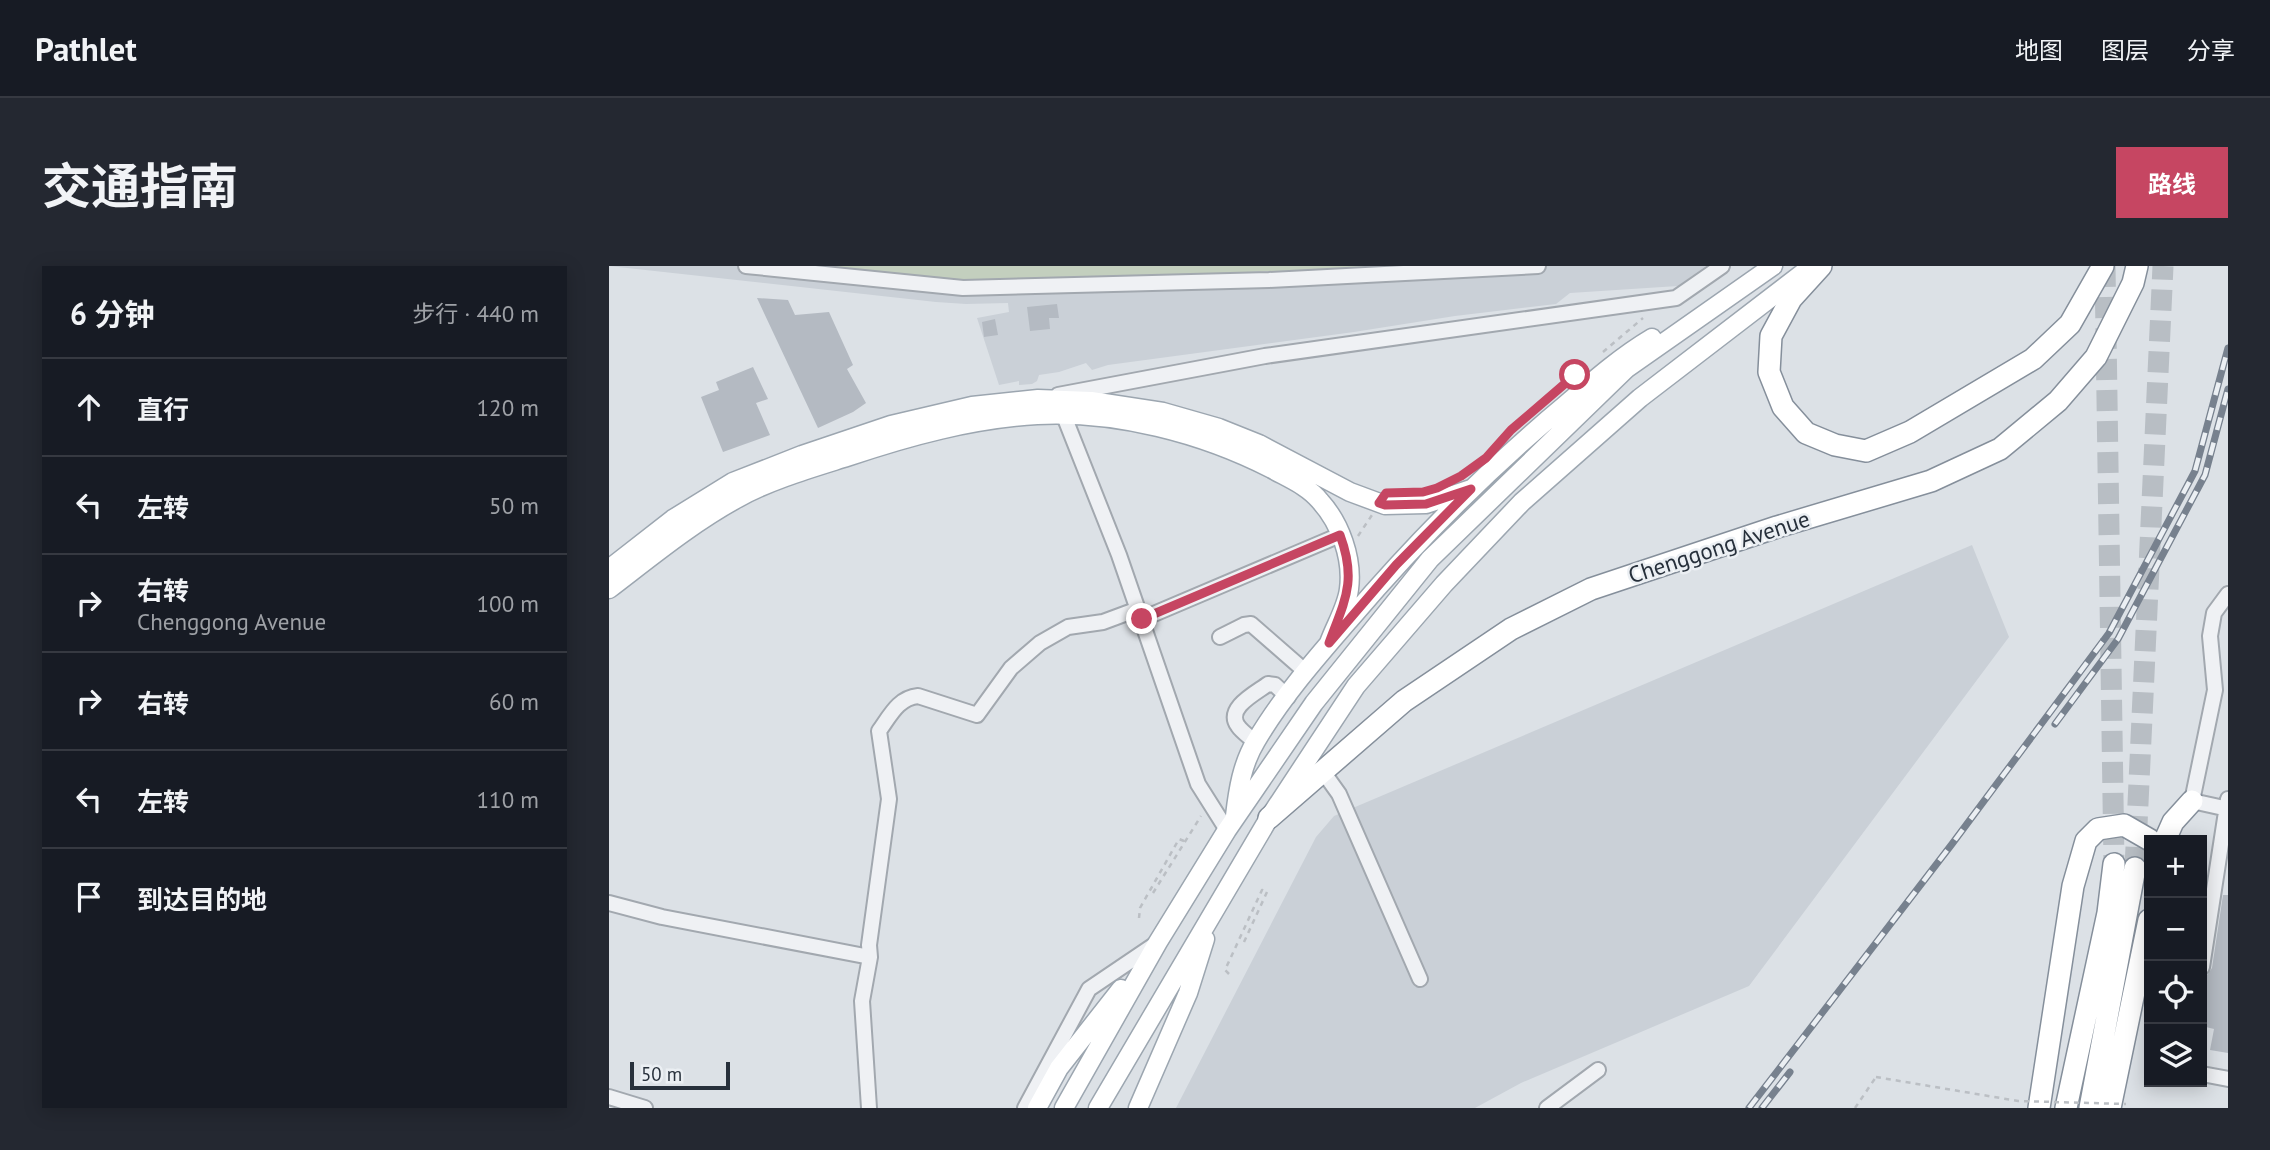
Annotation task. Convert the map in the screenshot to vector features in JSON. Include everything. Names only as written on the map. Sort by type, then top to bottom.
[{"type":"highway","points":[[1821,266],[1791,299],[1771,336],[1769,372],[1783,407],[1806,433],[1835,446],[1866,451],[1910,432],[2032,359],[2070,324],[2103,266]]},
{"type":"highway","name":"Chenggong Avenue","points":[[1269,818],[1404,701],[1511,629],[1591,589],[1777,527],[1931,481],[2000,449],[2058,401],[2096,357],[2133,283],[2137,266]]},
{"type":"highway","points":[[2167,835],[2173,822],[2192,801]]},
{"type":"highway","points":[[2039,1108],[2073,886],[2086,841],[2098,829],[2124,825],[2144,837]]},
{"type":"highway","points":[[2066,1108],[2108,913],[2125,866],[2090,1108]]},
{"type":"highway","points":[[2118,1106],[2144,950]]},
{"type":"main road","points":[[1231,825],[1238,783],[1255,742],[1329,643],[1396,565],[1535,429],[1625,354],[1666,329],[1720,304],[1758,266]]},
{"type":"main road","points":[[1064,1108],[1158,942],[1231,825],[1314,703],[1430,559],[1626,369],[1773,266]]},
{"type":"main road","points":[[1098,1108],[1269,818],[1356,686],[1444,583],[1522,502],[1640,398],[1812,266]]},
{"type":"main road","points":[[609,569],[673,519],[733,482],[891,425],[972,406],[1038,399],[1091,401],[1163,411],[1219,428],[1259,444],[1350,492],[1385,505],[1426,504],[1471,489]]},
{"type":"main road","points":[[609,589],[683,532],[740,496],[807,470],[895,441],[975,422],[1038,415],[1090,416],[1160,427],[1227,448],[1299,483],[1319,499],[1348,537],[1349,589],[1329,643]]},
{"type":"main road","points":[[1138,1108],[1188,993],[1215,909]]},
{"type":"main road","points":[[1037,1108],[1059,1068],[1158,942]]},
{"type":"street","points":[[746,266],[963,288],[1269,279],[1538,266]]},
{"type":"street","points":[[1038,399],[1265,356],[1676,298],[1722,266]]},
{"type":"street","points":[[1063,416],[1140,614],[1198,784],[1231,825]]},
{"type":"street","points":[[869,1108],[862,1001],[870,957],[869,945],[889,799],[879,732],[895,707],[905,699],[918,696],[977,715],[1011,668],[1040,643],[1069,627],[1140,614],[1348,537]]},
{"type":"street","points":[[2203,961],[2228,805],[2192,801],[2215,690],[2210,636],[2214,613],[2228,594]]},
{"type":"street","points":[[1220,636],[1251,624],[1306,672]]},
{"type":"street","points":[[1255,742],[1238,727],[1234,718],[1237,708],[1268,684],[1275,685],[1288,696]]},
{"type":"street","points":[[1324,773],[1339,794],[1420,979]]},
{"type":"street","points":[[609,903],[870,957]]},
{"type":"street","points":[[1025,1108],[1089,989],[1158,942]]},
{"type":"street","points":[[1547,1108],[1598,1070]]},
{"type":"street","points":[[2207,1075],[2228,1079]]},
{"type":"street","points":[[609,1097],[645,1108]]},
{"type":"path","points":[[1595,358],[1649,314]]},
{"type":"path","points":[[1348,537],[1379,503]]},
{"type":"path","points":[[1139,918],[1140,908],[1179,839],[1184,841],[1153,893]]},
{"type":"path","points":[[1229,974],[1225,970],[1230,958],[1262,890],[1267,892],[1244,942]]},
{"type":"path","points":[[1855,1108],[1876,1077],[2018,1101],[2118,1106]]},
{"type":"shaded area","points":[[609,266],[1706,266],[1678,286],[1570,293],[1556,304],[1108,365],[1092,370],[1086,363],[1039,375],[1037,381],[1032,384],[1019,385],[1019,381],[999,385],[977,318],[1009,312],[1008,303],[936,302]]},
{"type":"shaded area","points":[[1972,545],[2009,637],[1749,986],[1521,1083],[1475,1108],[1176,1108],[1316,837],[1334,816]]},
{"type":"green space","points":[[810,266],[1401,266],[970,283]]},
{"type":"building","points":[[757,298],[788,300],[795,315],[829,312],[853,365],[847,369],[866,403],[818,428]]},
{"type":"building","points":[[1057,304],[1059,318],[1049,318],[1050,329],[1030,331],[1027,307]]},
{"type":"building","points":[[995,319],[998,335],[984,337],[982,322]]},
{"type":"building","points":[[753,367],[768,399],[756,403],[770,435],[723,452],[701,397],[719,390],[716,382]]},
{"type":"building","points":[[2223,895],[2228,895],[2228,1053],[2210,1050],[2214,1029],[2207,1027],[2207,975],[2212,968]]},
{"type":"tunnel","points":[[2105,266],[2114,864]]},
{"type":"tunnel","points":[[2135,868],[2163,266]]},
{"type":"railway","points":[[1749,1108],[1952,844],[2109,633],[2195,471],[2228,348]]},
{"type":"railway","points":[[2055,724],[2118,639],[2205,475],[2228,389]]},
{"type":"railway","points":[[1762,1108],[1790,1072]]},
{"type":"route","points":[[1142,619],[1340,535],[1348,555],[1349,589],[1329,643],[1396,565],[1471,489],[1426,504],[1379,503],[1386,493],[1423,492],[1461,476],[1486,458],[1511,430],[1575,375]]}]
